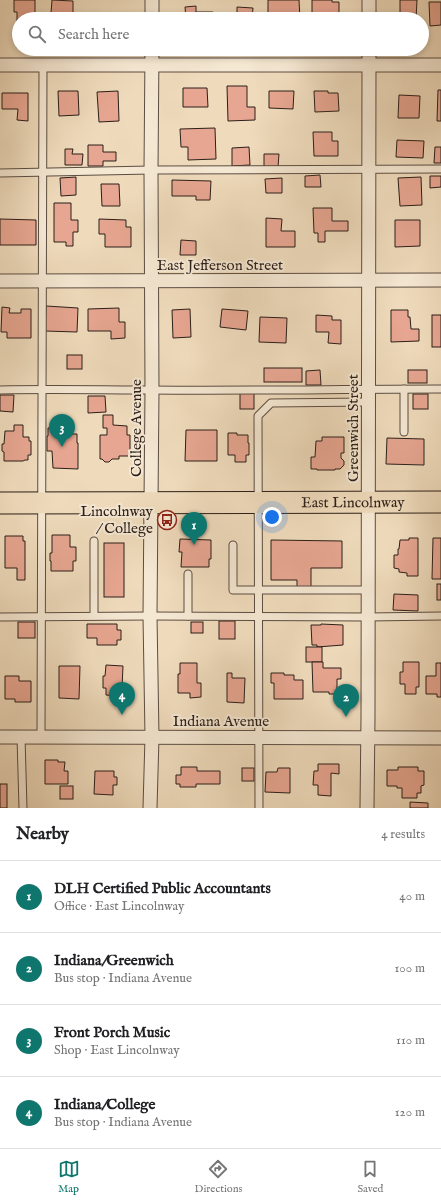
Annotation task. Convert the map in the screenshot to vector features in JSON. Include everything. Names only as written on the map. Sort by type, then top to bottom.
[{"type":"main road","name":"East Lincolnway","points":[[0,503],[441,502]]},
{"type":"street","points":[[152,0],[152,12]]},
{"type":"street","points":[[369,0],[369,12]]},
{"type":"street","name":"College Avenue","points":[[150,808],[152,737],[150,616],[152,56]]},
{"type":"street","name":"Greenwich Street","points":[[367,808],[369,56]]},
{"type":"street","points":[[0,65],[441,65]]},
{"type":"street","name":"East Jefferson Street","points":[[0,281],[441,280]]},
{"type":"street","name":"Indiana Avenue","points":[[0,737],[441,738]]},
{"type":"lane","points":[[42,737],[43,65]]},
{"type":"lane","points":[[0,173],[151,170],[441,169]]},
{"type":"lane","points":[[404,389],[404,432]]},
{"type":"lane","points":[[0,390],[441,389]]},
{"type":"lane","points":[[259,808],[258,416],[271,403],[369,402]]},
{"type":"lane","points":[[94,541],[94,616]]},
{"type":"lane","points":[[233,545],[233,590],[368,590]]},
{"type":"lane","points":[[188,574],[188,616]]},
{"type":"lane","points":[[0,617],[441,616]]},
{"type":"lane","points":[[21,737],[23,808]]},
{"type":"building","points":[[14,0],[35,0],[35,12],[14,12]]},
{"type":"building","points":[[52,0],[73,1],[73,12],[51,12]]},
{"type":"building","points":[[268,0],[299,0],[300,12],[268,12]]},
{"type":"building","points":[[312,0],[332,0],[332,2],[339,2],[339,12],[312,12]]},
{"type":"building","points":[[400,0],[417,0],[416,12],[400,12]]},
{"type":"building","points":[[429,2],[441,2],[441,25],[430,26]]},
{"type":"building","points":[[196,6],[196,12],[185,12],[185,7]]},
{"type":"building","points":[[237,7],[253,8],[253,12],[237,12]]},
{"type":"building","points":[[227,86],[247,86],[247,107],[255,107],[255,120],[228,121]]},
{"type":"building","points":[[183,88],[207,88],[208,107],[183,107]]},
{"type":"building","points":[[438,90],[441,90],[441,121],[437,121]]},
{"type":"building","points":[[58,91],[78,91],[79,115],[59,116]]},
{"type":"building","points":[[118,91],[119,121],[99,122],[97,92]]},
{"type":"building","points":[[269,91],[294,91],[293,109],[269,108]]},
{"type":"building","points":[[314,91],[338,93],[339,111],[315,112]]},
{"type":"building","points":[[2,93],[28,93],[28,121],[17,120],[18,109],[2,109]]},
{"type":"building","points":[[399,95],[420,96],[419,118],[398,118]]},
{"type":"building","points":[[215,128],[216,159],[188,160],[188,147],[181,147],[180,129]]},
{"type":"building","points":[[313,132],[332,132],[332,141],[338,141],[338,156],[314,156]]},
{"type":"building","points":[[397,140],[424,141],[423,158],[396,157]]},
{"type":"building","points":[[88,145],[103,145],[103,152],[116,152],[116,161],[103,161],[103,166],[88,166]]},
{"type":"building","points":[[249,147],[250,165],[232,166],[232,148]]},
{"type":"building","points":[[435,147],[441,147],[441,163],[434,163]]},
{"type":"building","points":[[65,149],[73,149],[72,154],[83,154],[82,165],[65,165]]},
{"type":"building","points":[[264,154],[279,154],[278,167],[264,167]]},
{"type":"building","points":[[320,175],[321,187],[305,187],[305,176]]},
{"type":"building","points":[[430,176],[441,176],[441,187],[430,188]]},
{"type":"building","points":[[76,177],[76,195],[61,196],[60,178]]},
{"type":"building","points":[[421,177],[422,205],[400,206],[398,178]]},
{"type":"building","points":[[282,178],[282,193],[266,193],[265,179]]},
{"type":"building","points":[[172,180],[211,181],[210,200],[196,200],[196,196],[172,196]]},
{"type":"building","points":[[101,184],[119,184],[120,206],[102,206]]},
{"type":"building","points":[[54,203],[71,203],[71,220],[78,220],[78,232],[73,232],[73,246],[66,246],[66,242],[54,242]]},
{"type":"building","points":[[313,208],[332,208],[332,221],[348,221],[348,231],[325,231],[325,242],[318,242],[318,233],[314,233]]},
{"type":"building","points":[[266,218],[282,219],[281,231],[295,231],[295,247],[266,247]]},
{"type":"building","points":[[0,219],[36,220],[36,245],[0,245]]},
{"type":"building","points":[[99,219],[126,220],[126,227],[131,227],[131,247],[105,247],[105,234],[99,234]]},
{"type":"building","points":[[395,220],[420,220],[420,246],[395,247]]},
{"type":"building","points":[[181,240],[196,241],[196,255],[180,255]]},
{"type":"building","points":[[46,306],[78,308],[77,332],[45,331]]},
{"type":"building","points":[[2,307],[10,308],[9,313],[21,313],[21,309],[31,309],[31,338],[7,338],[7,332],[1,332]]},
{"type":"building","points":[[119,308],[119,322],[125,322],[125,338],[111,339],[111,331],[88,331],[88,309]]},
{"type":"building","points":[[190,309],[191,337],[173,338],[172,310]]},
{"type":"building","points":[[222,309],[248,311],[246,330],[220,327]]},
{"type":"building","points":[[391,310],[408,310],[411,329],[419,329],[419,341],[391,342]]},
{"type":"building","points":[[316,315],[332,316],[332,320],[341,320],[341,344],[328,343],[329,332],[316,332]]},
{"type":"building","points":[[432,315],[441,315],[441,347],[432,347]]},
{"type":"building","points":[[260,317],[287,318],[286,343],[259,342]]},
{"type":"building","points":[[67,355],[82,355],[82,369],[67,369]]},
{"type":"building","points":[[264,368],[302,368],[302,382],[264,382]]},
{"type":"building","points":[[320,370],[321,385],[306,385],[306,371]]},
{"type":"building","points":[[408,370],[427,370],[427,383],[408,383]]},
{"type":"building","points":[[240,392],[254,392],[254,409],[240,409]]},
{"type":"building","points":[[413,394],[428,394],[428,409],[413,409]]},
{"type":"building","points":[[0,395],[14,395],[13,412],[0,411]]},
{"type":"building","points":[[88,396],[105,396],[106,412],[88,413]]},
{"type":"building","points":[[103,415],[113,415],[113,425],[127,426],[127,435],[130,435],[130,456],[119,456],[119,459],[112,459],[109,462],[105,462],[100,459],[100,435],[107,435],[107,428],[103,428]]},
{"type":"building","points":[[14,425],[23,425],[23,437],[29,437],[29,441],[31,441],[31,455],[28,455],[28,460],[4,461],[2,444],[4,444],[5,431],[14,431]]},
{"type":"building","points":[[48,428],[67,428],[67,434],[77,434],[78,469],[53,468],[52,451],[47,451]]},
{"type":"building","points":[[186,430],[217,430],[217,461],[185,461]]},
{"type":"building","points":[[228,433],[248,435],[249,455],[246,455],[246,462],[235,462],[235,455],[228,455]]},
{"type":"building","points":[[322,437],[344,437],[344,453],[341,453],[341,458],[344,461],[344,465],[340,469],[311,469],[311,457],[315,457],[316,441],[322,441]]},
{"type":"building","points":[[387,438],[424,439],[424,465],[386,464]]},
{"type":"building","points":[[52,535],[70,535],[70,547],[76,547],[76,561],[73,561],[73,571],[51,571],[50,553],[52,553]]},
{"type":"building","points":[[5,536],[23,536],[23,541],[25,541],[25,580],[17,580],[17,568],[5,568]]},
{"type":"building","points":[[409,538],[418,538],[418,576],[407,576],[407,573],[399,572],[399,569],[394,568],[394,555],[398,555],[400,540],[409,540]]},
{"type":"building","points":[[433,538],[441,538],[441,579],[432,579]]},
{"type":"building","points":[[180,539],[211,540],[211,559],[209,559],[209,567],[181,567],[182,552],[179,552]]},
{"type":"building","points":[[271,540],[342,541],[342,568],[311,568],[311,588],[297,588],[297,580],[271,580]]},
{"type":"building","points":[[104,543],[124,543],[124,597],[104,597]]},
{"type":"building","points":[[437,584],[441,584],[441,600],[437,600]]},
{"type":"building","points":[[394,594],[418,595],[418,611],[393,610]]},
{"type":"building","points":[[219,621],[235,621],[235,639],[219,639]]},
{"type":"building","points":[[18,622],[35,622],[35,638],[18,638]]},
{"type":"building","points":[[191,622],[203,622],[203,633],[191,633]]},
{"type":"building","points":[[87,624],[117,624],[117,630],[121,630],[121,640],[117,640],[117,645],[97,645],[97,638],[87,638]]},
{"type":"building","points":[[311,625],[343,625],[343,645],[317,647],[317,645],[312,645]]},
{"type":"building","points":[[306,647],[322,647],[322,662],[306,662]]},
{"type":"building","points":[[312,662],[323,662],[323,668],[341,668],[341,679],[337,679],[337,694],[329,694],[329,692],[313,692]]},
{"type":"building","points":[[403,662],[419,662],[419,687],[416,687],[416,694],[405,694],[405,684],[400,684],[400,672],[403,672]]},
{"type":"building","points":[[180,663],[197,663],[197,683],[201,683],[201,697],[190,698],[190,693],[178,693],[178,674],[180,674]]},
{"type":"building","points":[[436,663],[441,663],[441,697],[437,697],[437,694],[426,694],[426,676],[436,676]]},
{"type":"building","points":[[106,665],[123,666],[120,696],[106,695],[106,688],[103,688],[103,676],[105,676]]},
{"type":"building","points":[[59,666],[80,666],[79,699],[59,698]]},
{"type":"building","points":[[227,673],[232,673],[232,678],[245,678],[244,703],[227,702]]},
{"type":"building","points":[[271,673],[294,675],[294,680],[303,680],[303,699],[274,699],[274,683],[271,683]]},
{"type":"building","points":[[5,676],[19,676],[19,681],[31,681],[31,702],[15,702],[15,699],[5,699]]},
{"type":"building","points":[[45,760],[58,760],[58,762],[65,762],[64,771],[68,771],[68,784],[45,784]]},
{"type":"building","points":[[318,764],[339,764],[339,774],[331,773],[331,796],[318,795],[318,785],[313,785],[314,771],[318,771]]},
{"type":"building","points":[[181,767],[197,767],[197,771],[220,771],[220,784],[196,784],[196,787],[180,787],[180,784],[176,784],[176,775],[181,775]]},
{"type":"building","points":[[398,767],[418,767],[418,771],[424,771],[424,785],[421,786],[421,793],[417,793],[417,798],[402,798],[402,788],[397,788],[397,786],[387,786],[387,770],[398,770]]},
{"type":"building","points":[[242,768],[254,768],[254,781],[242,781]]},
{"type":"building","points":[[278,768],[290,768],[290,793],[265,792],[266,772],[277,772]]},
{"type":"building","points":[[95,771],[114,771],[114,777],[117,777],[117,785],[113,785],[113,795],[94,794]]},
{"type":"building","points":[[0,784],[7,784],[7,808],[0,808]]},
{"type":"building","points":[[60,786],[73,786],[73,799],[60,799]]},
{"type":"building","points":[[410,802],[428,803],[428,808],[410,808]]},
{"type":"place","name":"Front Porch Music","points":[[62,447]]},
{"type":"place","name":"Lincolnway / College","points":[[167,520]]},
{"type":"place","name":"DLH Certified Public Accountants","points":[[194,545]]},
{"type":"place","name":"Indiana/College","points":[[122,715]]},
{"type":"place","name":"Indiana/Greenwich","points":[[346,717]]}]
